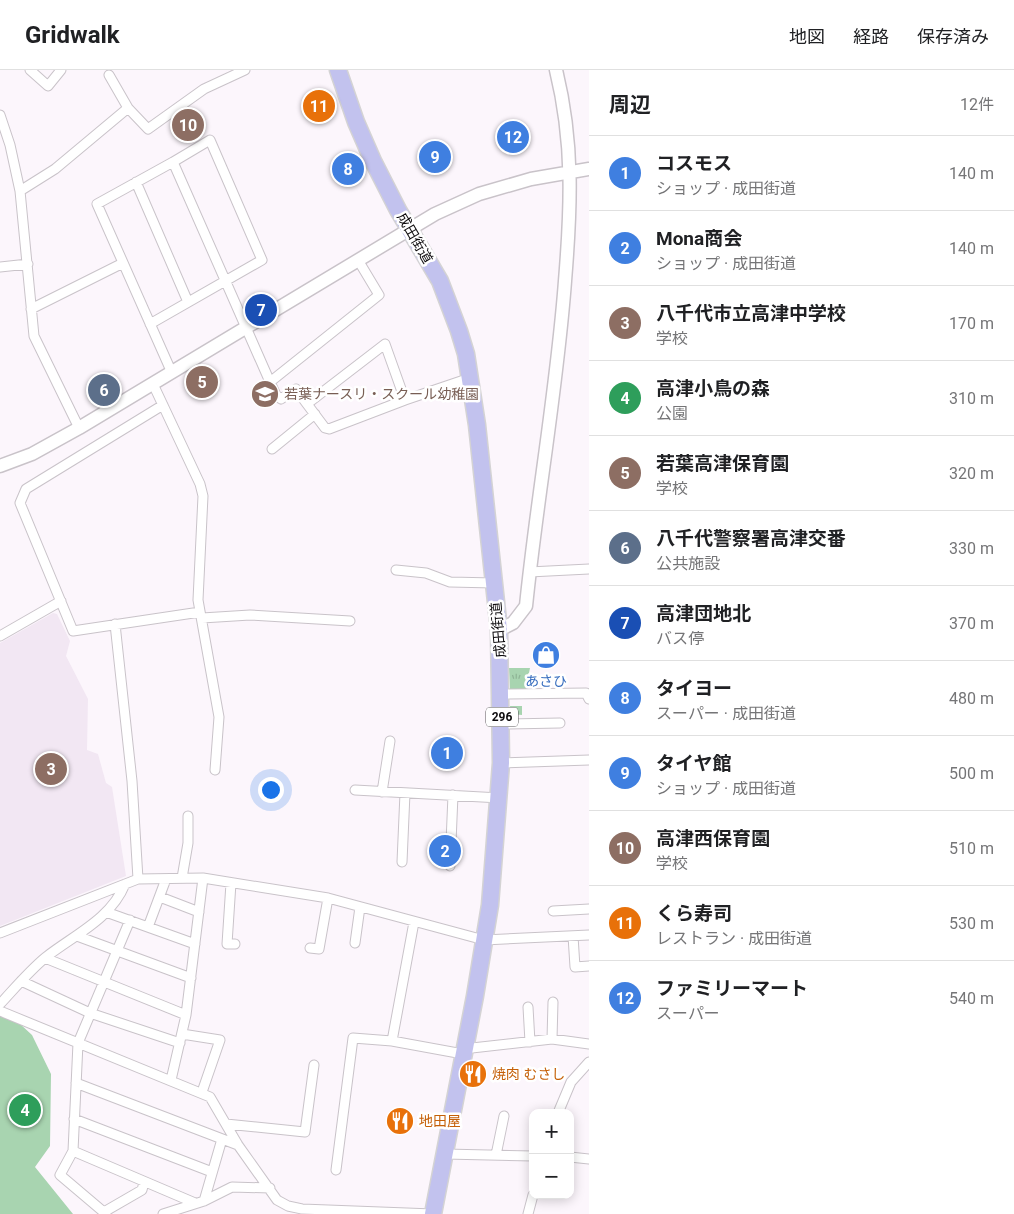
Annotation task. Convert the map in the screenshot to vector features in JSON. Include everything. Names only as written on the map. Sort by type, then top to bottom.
[{"type":"highway","name":"成田街道","points":[[338,70],[356,122],[373,161],[440,281],[451,306],[466,354],[498,630],[502,694],[502,762],[490,905],[433,1214]]},
{"type":"street","points":[[30,70],[48,86],[62,70]]},
{"type":"street","points":[[109,75],[128,108],[148,129],[204,89],[245,70]]},
{"type":"street","points":[[498,630],[513,623],[526,606],[562,326],[571,201],[571,173],[556,70]]},
{"type":"street","points":[[20,191],[55,170],[128,108]]},
{"type":"street","points":[[0,115],[10,145],[20,191],[34,336],[79,428]]},
{"type":"street","points":[[150,324],[262,260],[210,140],[97,204],[150,324],[172,372]]},
{"type":"street","points":[[173,162],[276,395],[281,398],[296,389],[325,428],[329,429],[470,378]]},
{"type":"street","points":[[0,466],[41,450],[455,204],[479,194],[531,179],[589,169]]},
{"type":"street","points":[[571,173],[589,179]]},
{"type":"street","points":[[136,182],[188,302]]},
{"type":"street","points":[[270,382],[379,294],[358,260]]},
{"type":"street","points":[[31,309],[123,262]]},
{"type":"street","points":[[0,266],[28,264]]},
{"type":"street","points":[[308,404],[385,344],[405,400]]},
{"type":"street","points":[[153,384],[200,484],[203,496],[198,600],[219,717],[216,770]]},
{"type":"street","points":[[163,405],[26,489],[20,503],[73,631],[115,624],[201,615],[250,615],[350,622]]},
{"type":"street","points":[[272,448],[315,414]]},
{"type":"street","points":[[529,572],[589,569]]},
{"type":"street","points":[[396,570],[426,573],[450,582],[494,583]]},
{"type":"street","points":[[0,636],[61,601]]},
{"type":"street","points":[[115,624],[132,781],[138,879]]},
{"type":"street","points":[[502,694],[586,693],[589,699]]},
{"type":"street","points":[[502,724],[560,724]]},
{"type":"street","points":[[382,792],[390,741]]},
{"type":"street","points":[[502,762],[589,760]]},
{"type":"street","points":[[355,790],[500,798]]},
{"type":"street","points":[[402,862],[405,793]]},
{"type":"street","points":[[450,866],[453,796]]},
{"type":"street","points":[[182,878],[188,843],[188,816]]},
{"type":"street","points":[[171,1080],[186,1015],[203,878]]},
{"type":"street","points":[[0,933],[138,879],[203,878],[328,898],[484,940],[589,935]]},
{"type":"street","points":[[148,927],[166,879]]},
{"type":"street","points":[[231,882],[227,944],[235,944]]},
{"type":"street","points":[[0,1004],[20,981],[45,958],[77,936],[106,912],[125,884]]},
{"type":"street","points":[[160,897],[199,912]]},
{"type":"street","points":[[310,948],[319,949],[328,898]]},
{"type":"street","points":[[355,943],[360,907]]},
{"type":"street","points":[[553,911],[589,909]]},
{"type":"street","points":[[106,912],[195,944]]},
{"type":"street","points":[[130,920],[78,1043],[73,1151],[60,1175],[105,1213],[142,1190],[144,1182]]},
{"type":"street","points":[[392,1041],[414,922]]},
{"type":"street","points":[[77,936],[191,978]]},
{"type":"street","points":[[572,936],[575,967],[589,966]]},
{"type":"street","points":[[45,958],[186,1015]]},
{"type":"street","points":[[20,981],[90,1013],[181,1039],[220,1040],[202,1092]]},
{"type":"street","points":[[552,1039],[553,1002]]},
{"type":"street","points":[[528,1007],[530,1042]]},
{"type":"street","points":[[0,1011],[202,1092],[210,1097],[238,1145],[277,1200],[288,1206],[367,1213],[433,1214]]},
{"type":"street","points":[[336,1170],[353,1038],[392,1041],[463,1051],[552,1039],[589,1044]]},
{"type":"street","points":[[560,1109],[572,1082],[589,1062]]},
{"type":"street","points":[[226,1124],[305,1132],[314,1065]]},
{"type":"street","points":[[76,1084],[238,1145]]},
{"type":"street","points":[[496,1155],[504,1116]]},
{"type":"street","points":[[74,1119],[212,1172]]},
{"type":"street","points":[[200,1202],[222,1139]]},
{"type":"street","points":[[73,1151],[144,1182],[200,1202]]},
{"type":"street","points":[[445,1154],[529,1156]]},
{"type":"street","points":[[574,1158],[589,1159]]},
{"type":"street","points":[[163,1214],[200,1202],[232,1187],[270,1188]]},
{"type":"street","points":[[528,1214],[533,1199]]},
{"type":"shaded area","points":[[53,613],[57,614],[70,641],[66,656],[88,699],[87,750],[98,754],[106,783],[112,787],[126,876],[0,926],[0,643]]},
{"type":"green space","points":[[509,668],[530,668],[525,693],[510,690]]},
{"type":"green space","points":[[510,706],[522,706],[522,715],[511,714]]},
{"type":"green space","points":[[0,1015],[19,1023],[32,1035],[51,1074],[50,1146],[35,1167],[73,1214],[0,1214]]},
{"type":"place","name":"くら寿司","points":[[319,106]]},
{"type":"place","name":"高津西保育園","points":[[188,125]]},
{"type":"place","name":"ファミリーマート","points":[[513,137]]},
{"type":"place","name":"タイヤ館","points":[[435,157]]},
{"type":"place","name":"タイヨー","points":[[348,169]]},
{"type":"place","name":"高津団地北","points":[[261,310]]},
{"type":"place","name":"若葉高津保育園","points":[[202,382]]},
{"type":"place","name":"八千代警察署高津交番","points":[[104,390]]},
{"type":"place","name":"若葉ナースリ・スクール幼稚園","points":[[265,394]]},
{"type":"place","name":"あさひ","points":[[546,655]]},
{"type":"place","name":"コスモス","points":[[447,753]]},
{"type":"place","name":"八千代市立高津中学校","points":[[51,769]]},
{"type":"place","name":"Mona商会","points":[[445,851]]},
{"type":"place","name":"焼肉 むさし","points":[[473,1074]]},
{"type":"place","name":"高津小鳥の森","points":[[25,1110]]},
{"type":"place","name":"地田屋","points":[[400,1121]]}]
